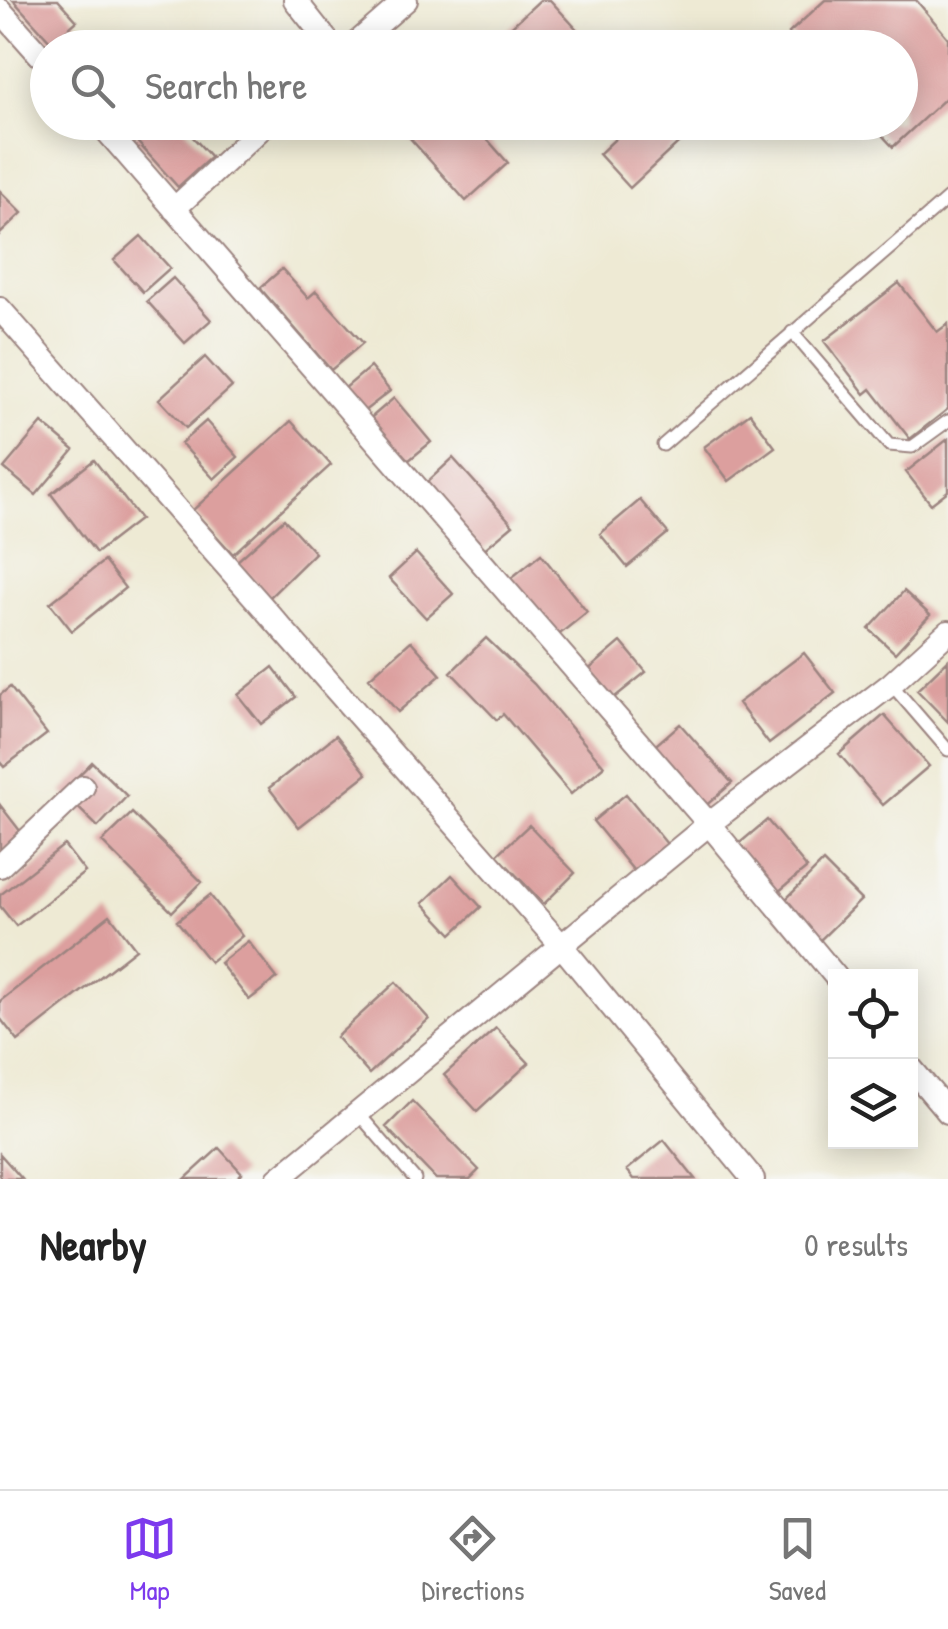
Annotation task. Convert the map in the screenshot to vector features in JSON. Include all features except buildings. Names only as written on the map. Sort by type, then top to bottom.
[{"type":"street","points":[[295,0],[319,30]]},
{"type":"street","points":[[371,30],[406,0]]},
{"type":"street","points":[[0,10],[30,44]]},
{"type":"street","points":[[115,140],[709,824],[829,969]]},
{"type":"street","points":[[174,208],[248,140]]},
{"type":"street","points":[[0,309],[561,945],[753,1179]]},
{"type":"street","points":[[278,1179],[709,824],[891,684],[948,632]]},
{"type":"street","points":[[0,866],[84,786]]},
{"type":"street","points":[[918,1076],[948,1112]]},
{"type":"lane","points":[[662,444],[948,198]]},
{"type":"lane","points":[[792,332],[889,445],[912,447],[948,421]]},
{"type":"lane","points":[[891,684],[948,750]]},
{"type":"lane","points":[[358,1113],[415,1179]]}]
